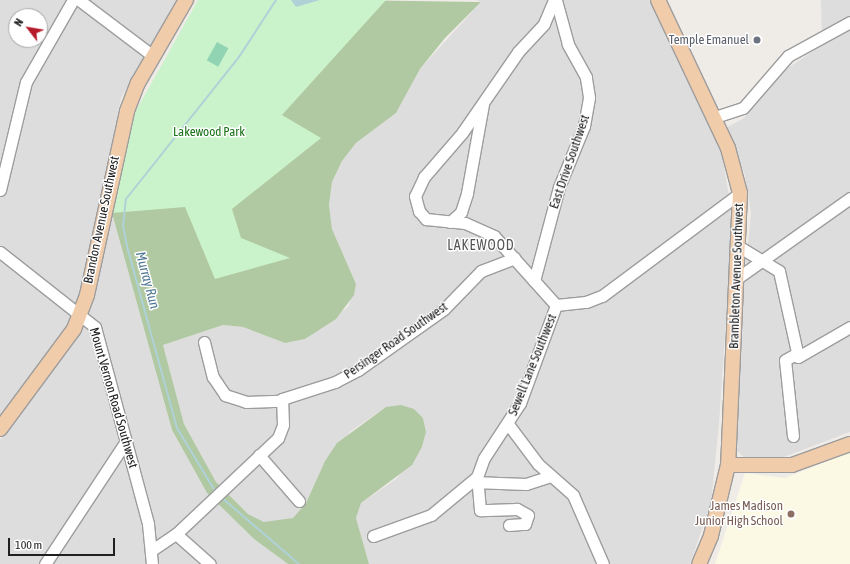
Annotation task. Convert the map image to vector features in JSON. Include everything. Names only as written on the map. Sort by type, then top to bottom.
[{"type":"main road","name":"Brandon Avenue Southwest","points":[[0,429],[67,340],[80,314],[127,111],[153,56],[186,0]]},
{"type":"main road","name":"Brambleton Avenue Southwest","points":[[658,0],[715,118],[733,161],[740,193],[728,465],[711,536],[699,564]]},
{"type":"main road","points":[[728,465],[792,465],[850,444]]},
{"type":"street","points":[[0,190],[26,82],[73,0]]},
{"type":"street","points":[[79,0],[153,56]]},
{"type":"street","points":[[555,0],[544,24],[518,52],[483,103],[417,189],[416,203],[422,216],[432,221],[450,222],[486,230],[515,258],[556,305],[586,302],[602,296],[740,193]]},
{"type":"street","name":"East Drive Southwest","points":[[534,281],[559,187],[584,126],[589,97],[586,77],[568,44],[555,0]]},
{"type":"street","points":[[715,118],[743,108],[788,56],[850,22]]},
{"type":"street","points":[[450,222],[461,212],[476,161],[483,103]]},
{"type":"street","points":[[736,279],[850,198]]},
{"type":"street","points":[[738,246],[777,267],[783,281],[796,354],[801,358],[850,327]]},
{"type":"street","name":"Mount Vernon Road Southwest","points":[[0,252],[95,327],[126,442],[152,550],[152,564]]},
{"type":"street","name":"Persinger Road Southwest","points":[[204,342],[213,377],[225,394],[246,402],[280,401],[358,370],[444,309],[481,272],[515,258]]},
{"type":"street","name":"Sewell Lane Southwest","points":[[509,525],[525,524],[528,515],[516,509],[480,510],[477,504],[476,480],[484,458],[520,404],[556,305]]},
{"type":"street","points":[[793,436],[785,360],[796,354]]},
{"type":"street","points":[[152,550],[176,534],[281,432],[280,401]]},
{"type":"street","name":"Sewell Lane Southwest","points":[[508,424],[551,476],[577,502],[603,564]]},
{"type":"street","points":[[46,564],[126,442]]},
{"type":"street","points":[[259,455],[299,501]]},
{"type":"street","points":[[373,536],[418,521],[476,480],[526,484],[551,476]]},
{"type":"street","points":[[176,534],[210,564]]},
{"type":"shaded area","points":[[0,0],[178,0],[121,98],[81,297],[65,330],[0,418]]},
{"type":"shaded area","points":[[476,0],[649,0],[662,19],[721,150],[733,219],[719,424],[711,503],[690,564],[369,564],[356,518],[361,503],[396,479],[422,447],[426,432],[423,418],[386,407],[351,431],[325,461],[306,503],[293,518],[278,523],[264,522],[248,514],[216,482],[184,424],[163,345],[223,325],[243,327],[285,343],[305,339],[348,307],[356,284],[332,229],[329,205],[332,182],[342,161],[356,143],[396,113],[420,69],[481,2]]},
{"type":"shaded area","points":[[821,0],[850,0],[850,432],[781,458],[745,458],[737,451],[735,440],[741,304],[751,214],[745,175],[726,128],[744,118],[776,76],[822,45]]},
{"type":"shaded area","points":[[112,213],[172,430],[207,493],[254,539],[288,564],[0,564],[0,440],[81,333]]},
{"type":"shaded area","name":"James Madison Junior High School","points":[[850,452],[850,564],[715,564],[745,473],[785,478]]},
{"type":"green space","name":"Lakewood Park","points":[[198,0],[386,0],[282,115],[321,138],[232,209],[241,238],[290,258],[215,279],[185,207],[112,213],[133,116]]},
{"type":"green space","points":[[342,0],[481,2],[445,38],[420,69],[396,113],[356,143],[342,161],[332,182],[329,205],[332,229],[356,284],[354,295],[336,319],[305,339],[285,343],[243,327],[223,325],[163,345],[184,424],[216,482],[248,514],[264,522],[293,518],[306,503],[325,461],[337,443],[386,407],[401,405],[414,409],[423,418],[426,432],[422,447],[412,465],[361,503],[356,518],[369,564],[288,564],[254,539],[207,493],[172,430],[112,213]]},
{"type":"green space","points":[[217,42],[228,48],[218,67],[207,60]]},
{"type":"water","points":[[291,0],[320,0],[296,7]]},
{"type":"waterway","name":"Murray Run","points":[[215,491],[177,428],[127,246],[123,226],[126,199],[239,57],[276,0]]},
{"type":"waterway","name":"Murray Run","points":[[221,497],[299,564]]},
{"type":"place","name":"Temple Emanuel","points":[[757,40]]},
{"type":"place","name":"James Madison Junior High School","points":[[791,514]]},
{"type":"district","name":"LAKEWOOD","points":[[481,245]]}]
